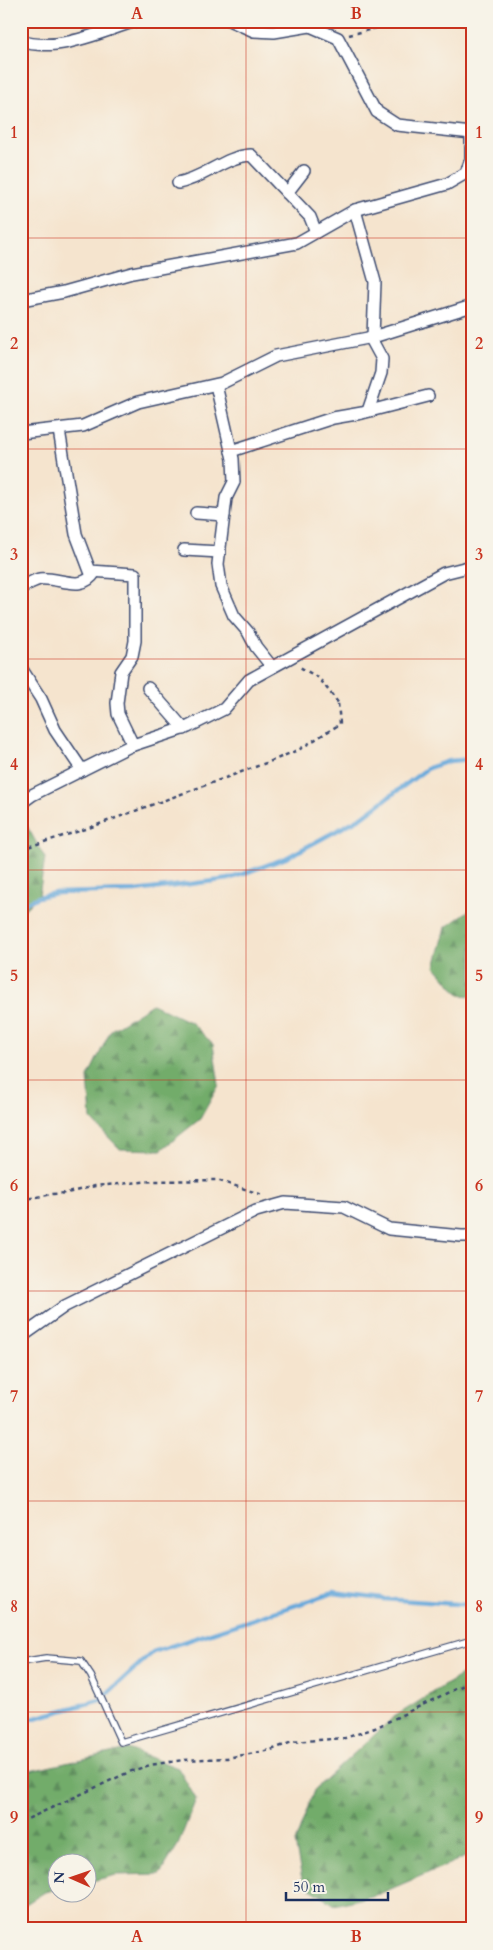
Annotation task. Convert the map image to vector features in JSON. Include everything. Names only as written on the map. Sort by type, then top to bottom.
[{"type":"street","points":[[21,41],[38,46],[83,39],[135,21]]},
{"type":"street","points":[[21,300],[64,292],[132,272],[297,243],[355,210],[447,184],[466,173],[471,160],[472,134],[397,125],[377,112],[338,38],[310,26],[264,32],[254,31],[231,21]]},
{"type":"street","points":[[178,184],[193,180],[238,156],[251,155],[310,218],[316,232]]},
{"type":"street","points":[[287,193],[304,171]]},
{"type":"street","points":[[355,210],[375,282],[371,337],[382,359],[381,374],[368,411]]},
{"type":"street","points":[[21,433],[83,426],[138,402],[222,383],[276,356],[371,337],[472,306]]},
{"type":"street","points":[[216,385],[233,459],[234,482],[226,498],[218,564],[221,586],[234,616],[248,632],[256,647],[272,667]]},
{"type":"street","points":[[231,450],[333,418],[428,396]]},
{"type":"street","points":[[59,430],[76,534],[90,572],[135,574],[135,642],[132,656],[120,672],[117,704],[118,714],[133,745]]},
{"type":"street","points":[[196,513],[224,515]]},
{"type":"street","points":[[184,550],[220,552]]},
{"type":"street","points":[[21,804],[32,796],[133,745],[184,729],[224,709],[249,680],[444,573],[472,566]]},
{"type":"street","points":[[21,587],[39,579],[82,583],[91,578],[95,572]]},
{"type":"street","points":[[21,668],[41,699],[54,730],[82,770]]},
{"type":"street","points":[[148,688],[184,729]]},
{"type":"street","points":[[21,1336],[65,1306],[256,1211],[285,1203],[344,1207],[389,1229],[472,1236]]},
{"type":"lane","points":[[21,1662],[46,1658],[81,1661],[91,1676],[121,1742],[472,1640]]},
{"type":"path","points":[[338,38],[404,21]]},
{"type":"path","points":[[21,849],[86,829],[274,760],[300,749],[340,724],[339,704],[319,678],[286,659]]},
{"type":"path","points":[[21,1200],[67,1193],[95,1186],[153,1181],[217,1180],[285,1203]]},
{"type":"path","points":[[21,1822],[129,1772],[150,1765],[183,1760],[227,1758],[270,1750],[292,1742],[346,1738],[375,1728],[472,1681]]},
{"type":"green space","points":[[21,825],[27,826],[45,858],[39,895],[21,913]]},
{"type":"green space","points":[[472,908],[472,996],[460,995],[435,967],[446,927]]},
{"type":"green space","points":[[152,1004],[192,1023],[213,1044],[219,1085],[200,1119],[161,1150],[120,1149],[91,1119],[88,1077],[111,1030]]},
{"type":"green space","points":[[472,1668],[472,1854],[379,1894],[335,1905],[303,1884],[295,1843],[314,1790],[394,1717]]},
{"type":"green space","points":[[128,1749],[178,1768],[196,1799],[178,1845],[160,1874],[116,1875],[98,1880],[98,1852],[48,1852],[48,1891],[21,1907],[21,1773]]},
{"type":"waterway","points":[[21,905],[38,897],[55,893],[136,891],[229,879],[286,858],[362,817],[428,768],[449,761],[472,759]]},
{"type":"waterway","points":[[21,1722],[100,1700],[153,1652],[333,1593],[383,1599],[472,1605]]}]
